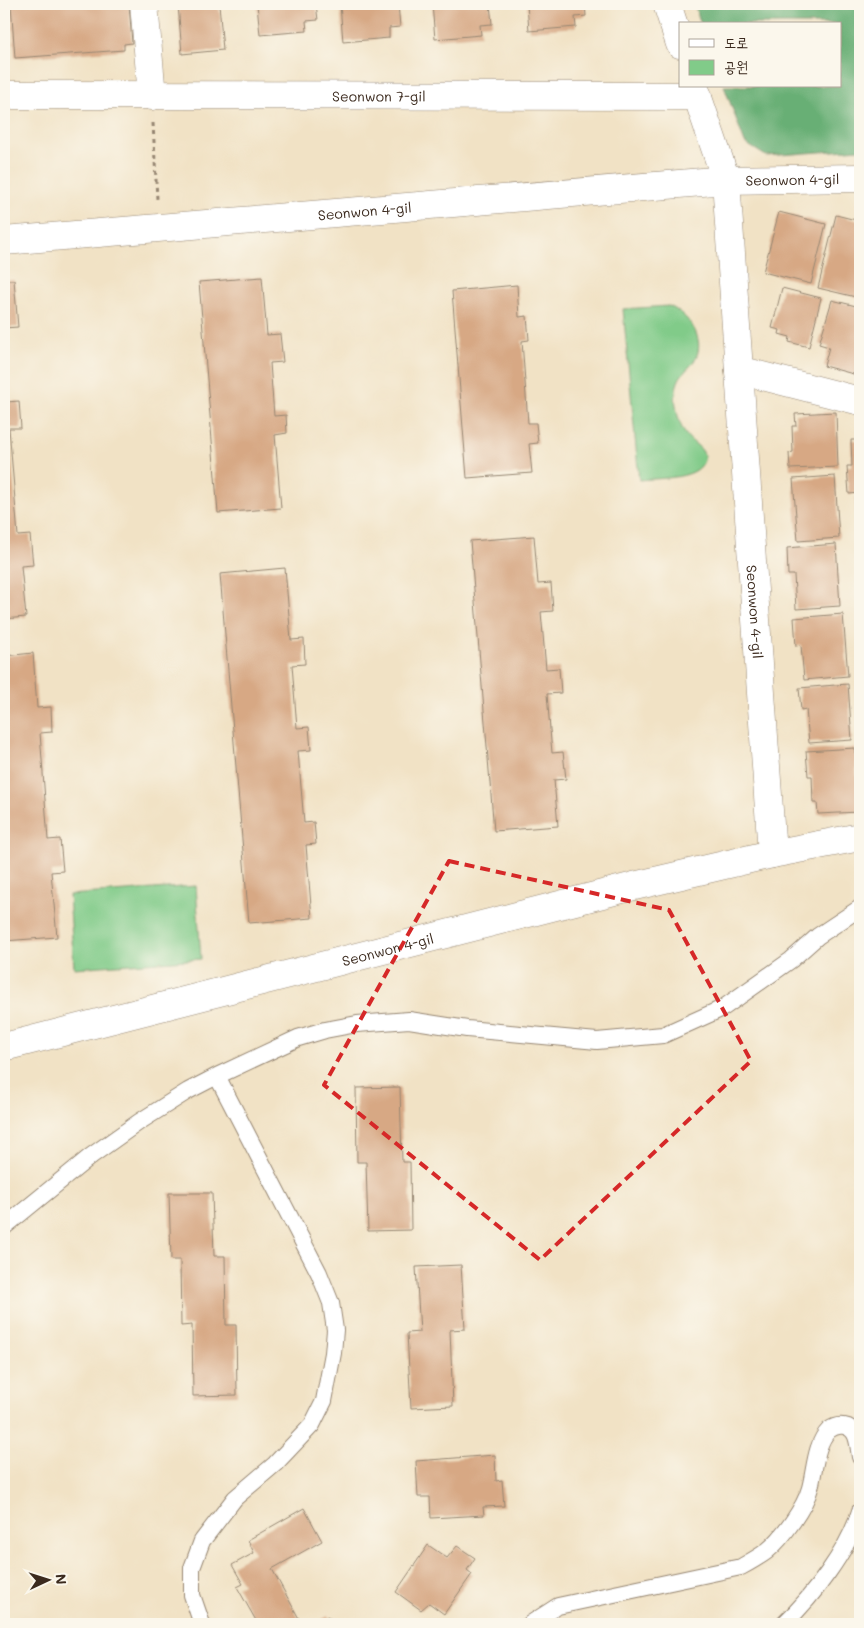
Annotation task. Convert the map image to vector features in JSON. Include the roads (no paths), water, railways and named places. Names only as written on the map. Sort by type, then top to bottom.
[{"type":"street","points":[[144,4],[152,96]]},
{"type":"street","points":[[667,4],[679,41]]},
{"type":"street","name":"Seonwon 7-gil","points":[[4,95],[152,96],[696,91],[726,180]]},
{"type":"street","name":"Seonwon 4-gil","points":[[4,242],[726,180],[860,178]]},
{"type":"street","name":"Seonwon 4-gil","points":[[726,180],[772,854]]},
{"type":"street","points":[[739,370],[860,401]]},
{"type":"street","name":"Seonwon 4-gil","points":[[4,1047],[634,886],[772,854],[860,837]]},
{"type":"lane","points":[[4,1228],[91,1156],[155,1112],[217,1076],[298,1038],[325,1030],[357,1024],[409,1020],[467,1029],[597,1041],[663,1035],[723,1008],[783,966],[818,936],[860,908]]},
{"type":"lane","points":[[202,1624],[192,1595],[192,1568],[202,1541],[235,1498],[275,1464],[312,1425],[324,1401],[333,1353],[335,1330],[331,1303],[319,1273],[217,1076]]},
{"type":"lane","points":[[530,1624],[558,1606],[741,1567],[769,1550],[783,1534],[805,1502],[822,1442],[830,1430],[838,1425],[852,1429],[856,1435],[860,1457]]},
{"type":"lane","points":[[784,1624],[795,1613],[835,1562],[857,1522],[860,1511]]}]
